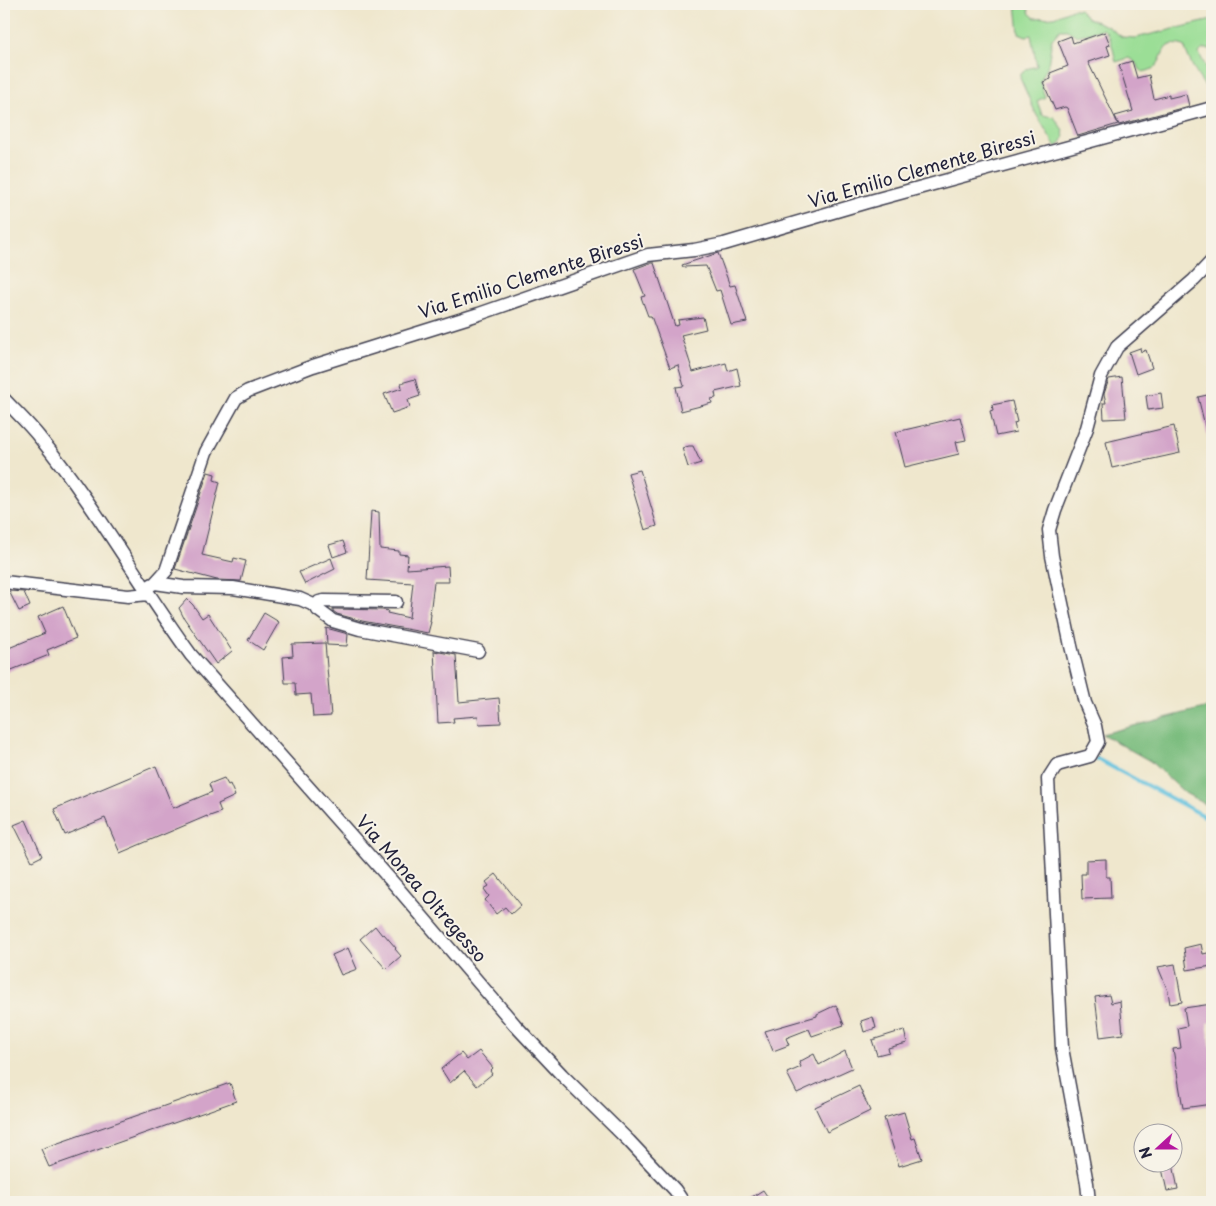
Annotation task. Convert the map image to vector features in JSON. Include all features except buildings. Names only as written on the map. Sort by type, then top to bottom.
[{"type":"street","name":"Via Emilio Clemente Biressi","points":[[149,588],[166,571],[206,452],[236,398],[248,392],[314,366],[478,314],[648,255],[694,250],[724,244],[886,197],[1212,108]]},
{"type":"street","points":[[1089,1202],[1062,1048],[1048,779],[1057,765],[1090,756],[1098,742],[1095,726],[1085,704],[1071,646],[1052,556],[1049,530],[1087,428],[1101,376],[1117,348],[1194,280],[1212,261]]},
{"type":"street","name":"Via Monea Oltregesso","points":[[4,399],[40,437],[77,486],[149,588],[191,654],[396,886],[515,1025],[562,1075],[629,1141],[683,1202]]},
{"type":"street","points":[[166,571],[171,585]]},
{"type":"street","points":[[4,582],[128,596],[149,588],[171,585],[233,588],[300,599],[316,606],[318,610],[333,621],[360,629],[478,651]]},
{"type":"street","points":[[316,606],[319,602],[324,601],[396,602]]},
{"type":"green space","points":[[1016,4],[1027,4],[1030,14],[1035,18],[1054,17],[1072,9],[1079,9],[1088,18],[1107,26],[1122,37],[1135,38],[1212,20],[1212,49],[1203,49],[1199,53],[1211,78],[1211,93],[1198,77],[1184,46],[1174,44],[1168,46],[1160,60],[1151,70],[1142,72],[1135,62],[1129,58],[1116,62],[1110,40],[1103,29],[1077,36],[1067,30],[1060,30],[1052,39],[1048,65],[1040,82],[1045,97],[1037,101],[1042,115],[1054,117],[1062,129],[1063,140],[1056,147],[1036,114],[1020,78],[1026,69],[1037,66],[1031,35],[1026,36],[1019,33]]},
{"type":"green space","points":[[1212,706],[1212,808],[1185,793],[1150,761],[1102,734]]},
{"type":"waterway","points":[[1097,759],[1212,820]]}]
